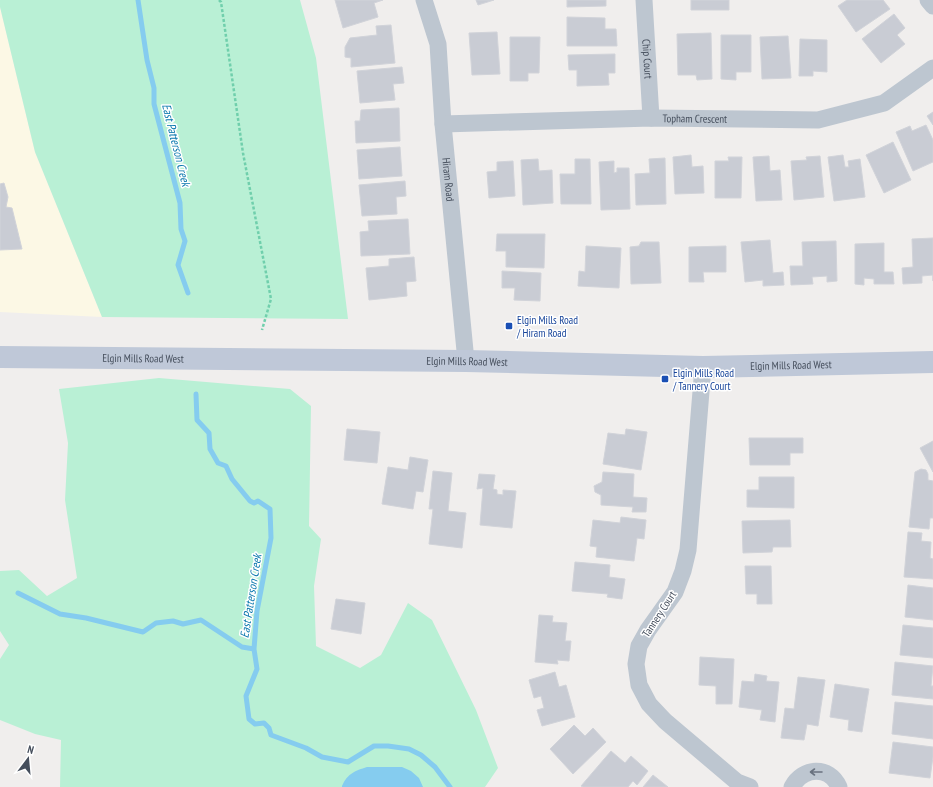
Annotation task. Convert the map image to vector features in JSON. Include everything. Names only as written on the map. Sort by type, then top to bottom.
[{"type":"main road","name":"Elgin Mills Road West","points":[[0,357],[466,361],[703,367],[933,362]]},
{"type":"street","name":"Hiram Road","points":[[424,0],[438,44],[443,124],[466,361]]},
{"type":"street","name":"Chip Court","points":[[644,0],[651,118]]},
{"type":"street","points":[[928,0],[933,6]]},
{"type":"street","name":"Topham Crescent","points":[[443,124],[651,118],[818,120],[884,103],[933,68]]},
{"type":"street","name":"Tannery Court","points":[[703,367],[688,550],[683,571],[675,592],[648,630],[639,646],[636,664],[639,685],[649,704],[665,721],[737,782],[750,787]]},
{"type":"street","points":[[792,787],[803,774],[819,771],[833,778],[839,787]]},
{"type":"path","points":[[219,0],[222,9],[243,153],[271,299],[262,330]]},
{"type":"shaded area","points":[[0,7],[35,152],[102,317],[0,312]]},
{"type":"green space","points":[[0,0],[300,0],[316,58],[348,319],[102,317],[35,152],[0,7]]},
{"type":"green space","points":[[159,378],[290,389],[311,406],[309,526],[321,539],[314,586],[316,646],[360,668],[381,655],[408,603],[432,620],[476,710],[498,768],[485,787],[60,787],[61,740],[35,734],[0,720],[0,659],[9,645],[0,631],[0,571],[19,570],[47,596],[77,578],[65,500],[68,443],[59,389]]},
{"type":"water","points":[[367,767],[402,767],[411,771],[419,778],[423,787],[342,787],[349,775],[355,771]]},
{"type":"building","points":[[335,0],[383,0],[374,3],[378,17],[343,28]]},
{"type":"building","points":[[476,0],[494,0],[478,5]]},
{"type":"building","points":[[567,0],[606,0],[606,6],[567,7]]},
{"type":"building","points":[[691,0],[729,0],[729,10],[691,10]]},
{"type":"building","points":[[847,0],[883,0],[890,9],[856,32],[838,6]]},
{"type":"building","points":[[894,14],[905,28],[897,35],[905,44],[881,63],[862,39]]},
{"type":"building","points":[[567,17],[605,18],[605,29],[616,29],[617,46],[567,46]]},
{"type":"building","points":[[391,25],[395,63],[351,67],[351,58],[345,57],[345,47],[350,38],[377,35],[376,26]]},
{"type":"building","points":[[497,32],[500,74],[472,75],[469,33]]},
{"type":"building","points":[[711,33],[712,79],[697,80],[696,75],[678,75],[677,34]]},
{"type":"building","points":[[721,35],[751,35],[751,72],[736,72],[736,80],[721,79]]},
{"type":"building","points":[[788,36],[791,78],[762,79],[760,37]]},
{"type":"building","points":[[510,37],[540,37],[539,73],[528,73],[528,81],[510,81]]},
{"type":"building","points":[[800,39],[827,40],[827,72],[813,71],[813,76],[799,76]]},
{"type":"building","points":[[615,54],[615,73],[608,73],[609,85],[577,86],[577,70],[569,70],[568,55]]},
{"type":"building","points":[[402,67],[404,83],[393,84],[395,100],[360,103],[357,71]]},
{"type":"building","points":[[399,108],[400,141],[356,143],[355,121],[360,121],[361,110]]},
{"type":"building","points":[[933,112],[933,125],[927,116]]},
{"type":"building","points":[[926,125],[933,140],[933,162],[913,171],[896,132],[910,126],[912,131]]},
{"type":"building","points":[[893,142],[911,180],[884,193],[866,155]]},
{"type":"building","points":[[400,147],[402,176],[359,179],[357,150]]},
{"type":"building","points":[[691,155],[692,167],[703,166],[704,193],[675,194],[673,157]]},
{"type":"building","points":[[843,155],[845,167],[849,167],[848,161],[860,159],[865,197],[834,201],[828,157]]},
{"type":"building","points":[[769,156],[770,171],[780,170],[782,200],[756,201],[753,157]]},
{"type":"building","points":[[820,156],[824,197],[794,200],[791,161],[807,160],[806,157]]},
{"type":"building","points":[[728,157],[742,157],[741,198],[715,198],[715,161],[729,161]]},
{"type":"building","points":[[665,158],[666,204],[636,205],[635,174],[650,173],[649,159]]},
{"type":"building","points":[[538,159],[539,171],[552,170],[553,203],[523,205],[521,160]]},
{"type":"building","points":[[575,159],[590,159],[591,204],[561,204],[560,174],[575,174]]},
{"type":"building","points":[[513,161],[515,196],[489,198],[487,172],[497,171],[497,162]]},
{"type":"building","points":[[614,161],[614,173],[617,172],[617,168],[629,168],[630,209],[601,210],[599,162]]},
{"type":"building","points":[[405,181],[406,196],[396,197],[397,214],[362,216],[359,185]]},
{"type":"building","points":[[4,183],[8,197],[6,207],[12,208],[22,249],[0,250],[0,184]]},
{"type":"building","points":[[408,219],[410,254],[361,256],[360,232],[369,231],[368,221]]},
{"type":"building","points":[[497,234],[545,234],[544,268],[506,267],[506,251],[496,251]]},
{"type":"building","points":[[933,238],[933,275],[922,276],[922,283],[903,284],[902,268],[913,267],[912,239]]},
{"type":"building","points":[[770,240],[773,273],[783,272],[784,285],[763,286],[763,280],[745,282],[741,242]]},
{"type":"building","points":[[836,241],[837,281],[827,282],[827,276],[812,277],[813,284],[791,285],[790,266],[803,266],[802,242]]},
{"type":"building","points":[[641,242],[659,242],[661,283],[631,284],[630,247],[639,246]]},
{"type":"building","points":[[884,243],[884,272],[893,272],[894,284],[874,284],[874,279],[864,278],[864,285],[855,284],[855,244]]},
{"type":"building","points":[[586,246],[621,248],[619,288],[578,286],[579,271],[585,272]]},
{"type":"building","points":[[726,246],[726,272],[703,272],[704,282],[689,282],[689,247]]},
{"type":"building","points":[[414,257],[416,281],[406,282],[407,296],[369,300],[366,268],[389,266],[389,259]]},
{"type":"building","points":[[502,271],[541,273],[540,301],[514,300],[515,288],[502,288]]},
{"type":"building","points":[[347,429],[380,432],[377,463],[344,460]]},
{"type":"building","points":[[626,429],[647,432],[641,470],[603,464],[608,433],[625,435]]},
{"type":"building","points":[[749,438],[803,438],[803,453],[790,453],[790,465],[750,465]]},
{"type":"building","points":[[933,441],[933,472],[920,448]]},
{"type":"building","points":[[410,457],[428,460],[423,492],[416,491],[413,509],[382,504],[388,467],[408,470]]},
{"type":"building","points":[[921,469],[926,470],[928,480],[933,481],[933,518],[930,518],[929,529],[909,527],[915,472]]},
{"type":"building","points":[[433,471],[452,473],[448,511],[466,513],[462,548],[429,544],[433,509],[429,509]]},
{"type":"building","points":[[603,472],[634,474],[633,497],[647,498],[646,512],[632,512],[633,507],[601,505],[601,495],[595,492],[594,486],[602,482]]},
{"type":"building","points":[[479,474],[495,475],[493,489],[497,490],[497,494],[503,495],[503,490],[516,491],[512,528],[480,525],[483,488],[477,489]]},
{"type":"building","points":[[759,477],[794,477],[794,508],[747,507],[747,490],[759,490]]},
{"type":"building","points":[[621,517],[646,520],[644,539],[637,538],[634,561],[596,557],[597,547],[590,546],[593,520],[620,523]]},
{"type":"building","points":[[790,520],[791,547],[773,547],[772,552],[743,553],[742,521]]},
{"type":"building","points":[[908,532],[922,533],[921,541],[931,542],[930,558],[933,559],[933,579],[904,577]]},
{"type":"building","points":[[575,562],[610,565],[609,577],[625,579],[622,599],[607,597],[608,594],[572,591]]},
{"type":"building","points":[[745,566],[771,566],[772,604],[757,604],[757,594],[746,594]]},
{"type":"building","points":[[908,585],[933,588],[933,620],[905,617]]},
{"type":"building","points":[[336,599],[365,603],[361,634],[331,629]]},
{"type":"building","points":[[539,615],[553,616],[552,622],[567,623],[565,641],[571,641],[569,661],[557,660],[558,664],[535,662]]},
{"type":"building","points":[[903,625],[933,628],[933,658],[900,655]]},
{"type":"building","points":[[700,657],[734,659],[732,704],[716,704],[716,686],[699,685]]},
{"type":"building","points":[[895,662],[933,666],[931,686],[933,686],[933,699],[892,695]]},
{"type":"building","points":[[555,672],[559,687],[566,685],[575,717],[542,726],[537,710],[544,708],[541,696],[534,698],[529,680]]},
{"type":"building","points":[[755,674],[767,676],[766,681],[779,682],[775,722],[760,720],[762,710],[739,707],[742,681],[754,682]]},
{"type":"building","points":[[798,677],[825,680],[818,726],[807,724],[804,740],[781,738],[785,708],[794,709]]},
{"type":"building","points":[[835,684],[869,689],[862,732],[848,730],[849,720],[830,717]]},
{"type":"building","points":[[895,702],[933,706],[933,739],[892,734]]},
{"type":"building","points":[[574,725],[585,736],[593,728],[606,742],[573,774],[550,749]]},
{"type":"building","points":[[893,742],[933,747],[930,778],[889,773]]},
{"type":"building","points":[[611,751],[625,763],[631,756],[648,771],[637,785],[633,781],[628,787],[581,786]]},
{"type":"building","points":[[653,775],[668,787],[643,787]]},
{"type":"waterway","name":"East Patterson Creek","points":[[138,0],[147,60],[154,88],[154,104],[180,203],[181,229],[185,241],[178,265],[188,293]]},
{"type":"waterway","name":"East Patterson Creek","points":[[196,394],[197,420],[209,433],[210,449],[218,463],[226,466],[232,479],[250,501],[254,503],[258,501],[270,509],[271,538],[257,611],[254,649],[257,669],[246,696],[249,719],[255,724],[264,723],[269,728],[271,735],[306,748],[322,757],[348,762],[374,746],[409,749],[421,755],[435,767],[450,787]]},
{"type":"waterway","points":[[18,593],[60,614],[86,618],[143,632],[156,623],[173,621],[183,624],[201,620],[242,647],[254,649]]},
{"type":"place","name":"Elgin Mills Road / Hiram Road","points":[[509,326]]},
{"type":"place","name":"Elgin Mills Road / Tannery Court","points":[[665,379]]}]
